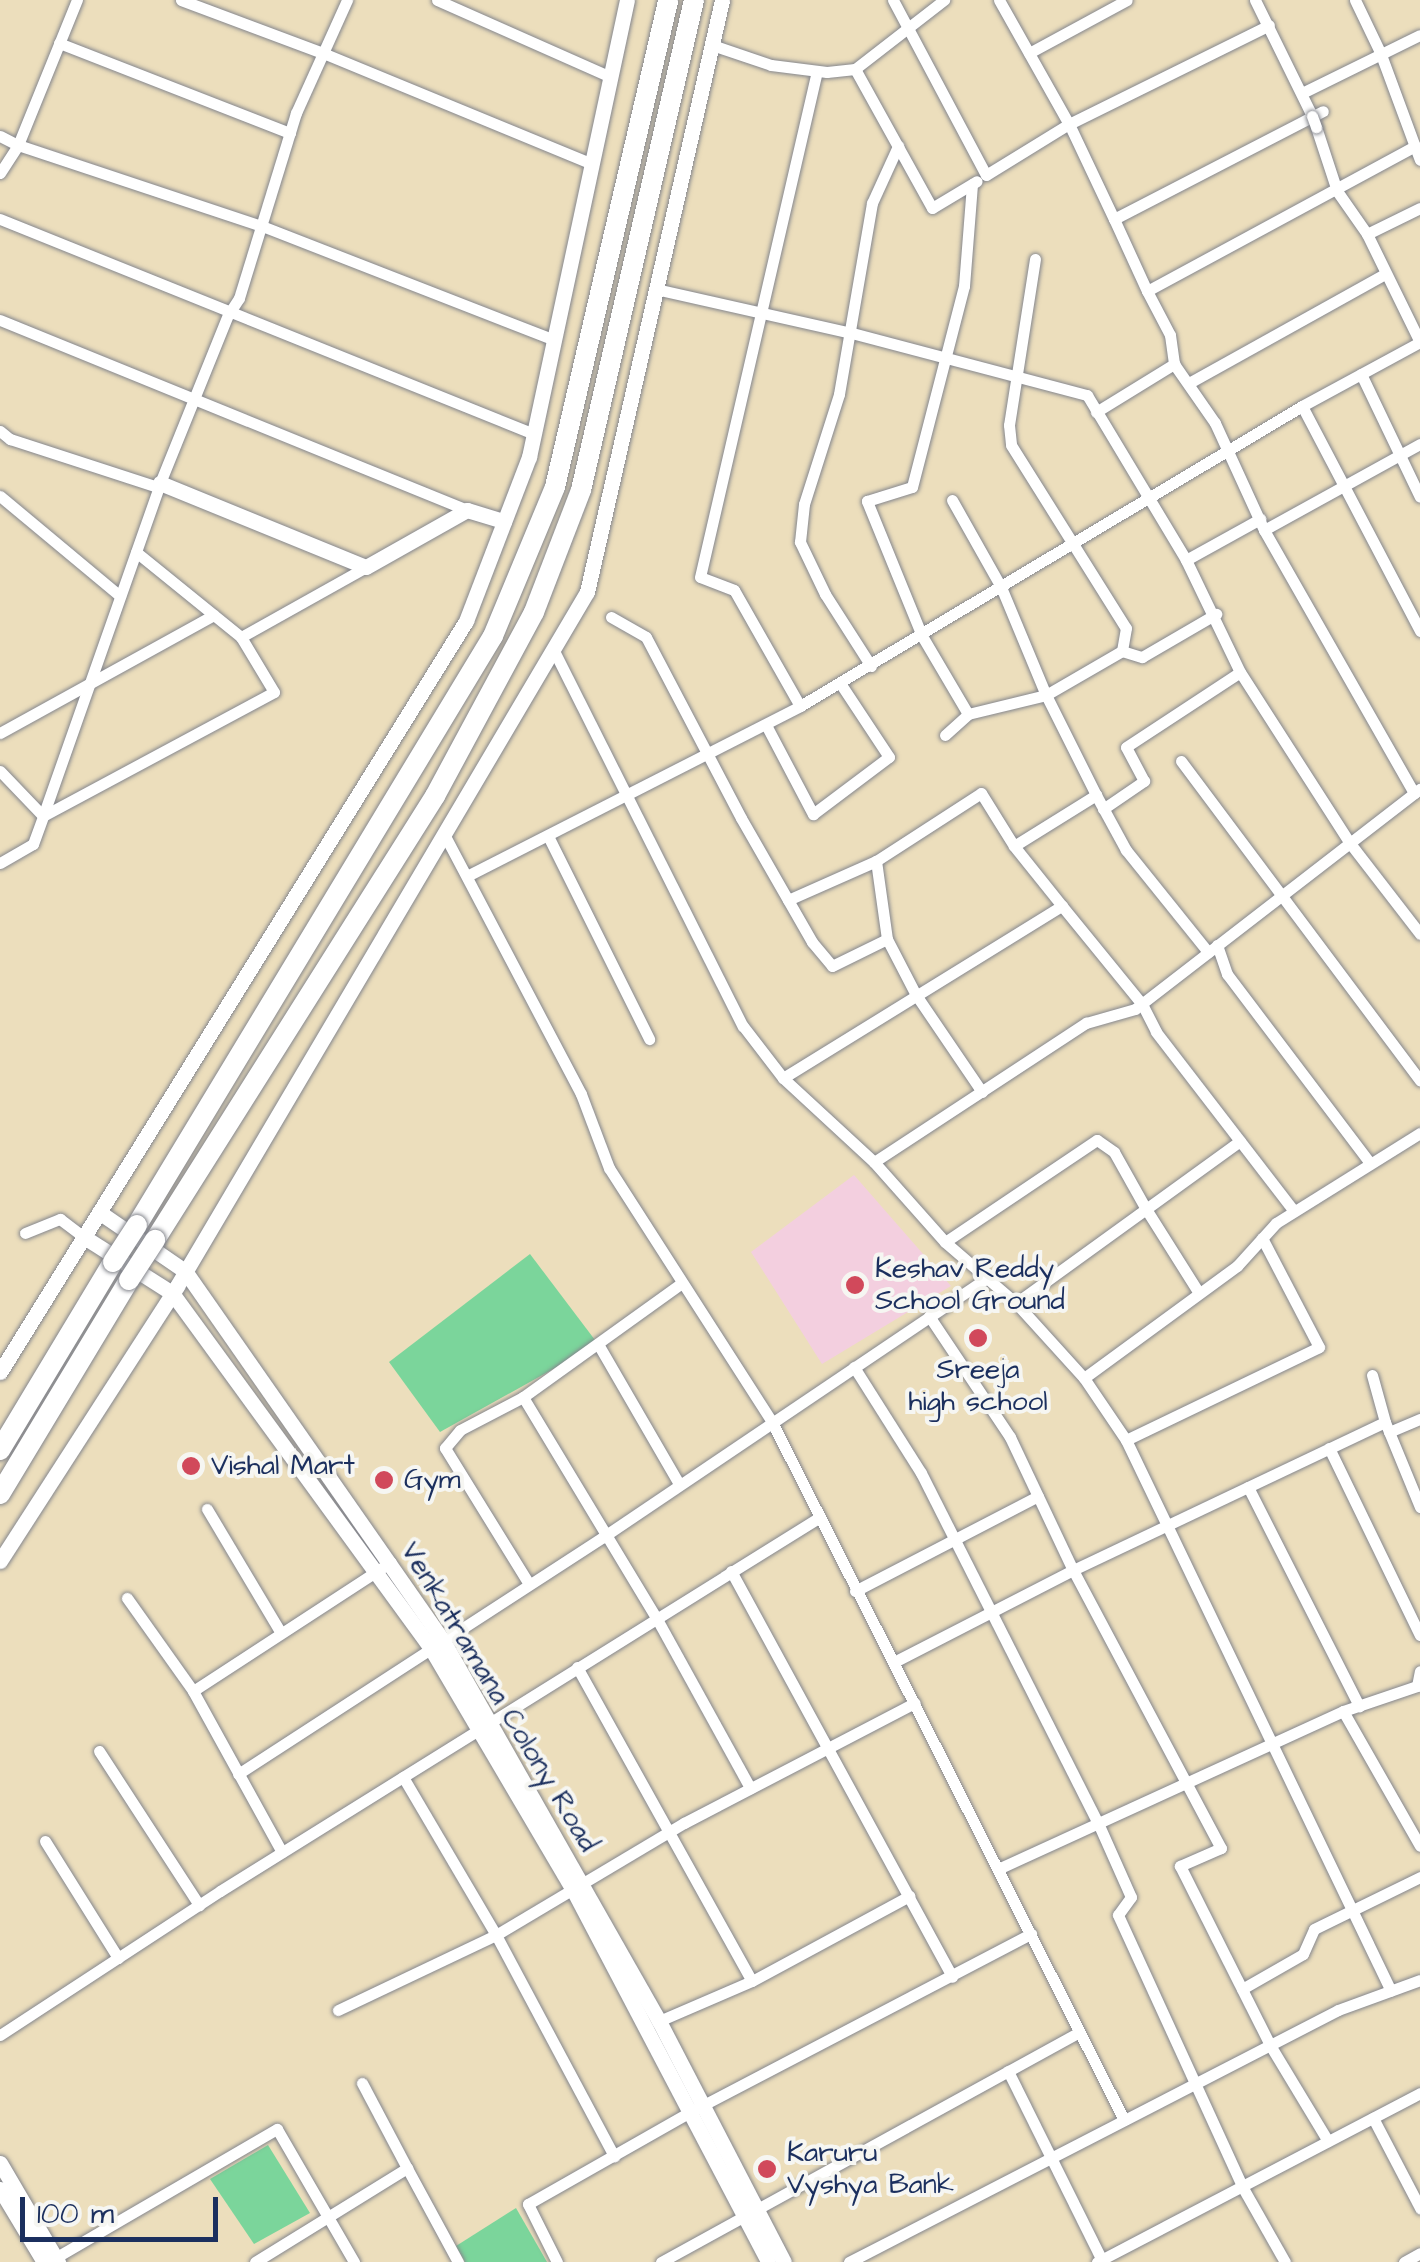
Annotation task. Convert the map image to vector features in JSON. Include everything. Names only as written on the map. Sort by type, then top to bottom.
[{"type":"highway","points":[[0,1450],[493,636],[555,487],[668,0]]},
{"type":"highway","points":[[0,1494],[129,1280],[435,796],[534,612],[581,490],[694,0]]},
{"type":"street","points":[[0,173],[18,144],[77,0]]},
{"type":"street","points":[[180,0],[323,53],[592,164]]},
{"type":"street","points":[[0,863],[33,844],[159,485],[228,314],[239,298],[290,133],[346,0]]},
{"type":"street","points":[[436,0],[610,77]]},
{"type":"street","points":[[0,1372],[6,1348],[100,1212],[466,622],[534,434],[627,0]]},
{"type":"street","points":[[0,1561],[172,1294],[587,592],[722,0]]},
{"type":"street","points":[[893,0],[986,175]]},
{"type":"street","points":[[712,44],[771,65],[818,71],[855,69],[944,0]]},
{"type":"street","points":[[874,1162],[1086,1024],[1142,1004],[1417,791],[1262,524],[1190,383],[1174,364],[1170,336],[1069,124],[1000,0]]},
{"type":"street","points":[[1029,53],[1127,0]]},
{"type":"street","points":[[467,876],[710,756],[800,706],[922,636],[1226,449],[1420,342],[1366,234],[1337,188],[1316,118],[1254,0]]},
{"type":"street","points":[[1355,0],[1380,52],[1420,160]]},
{"type":"street","points":[[855,69],[932,208],[1069,124],[1268,25]]},
{"type":"street","points":[[661,31],[686,36]]},
{"type":"street","points":[[1302,93],[1420,35]]},
{"type":"street","points":[[59,43],[290,133]]},
{"type":"street","points":[[800,706],[734,590],[700,577],[818,71]]},
{"type":"street","points":[[1114,219],[1316,118]]},
{"type":"street","points":[[0,136],[262,226],[554,340]]},
{"type":"street","points":[[870,666],[825,594],[800,542],[804,504],[839,394],[872,204],[898,146]]},
{"type":"street","points":[[1148,291],[1414,146]]},
{"type":"street","points":[[968,714],[922,636],[867,501],[912,487],[964,286],[972,184]]},
{"type":"street","points":[[1366,234],[1420,208]]},
{"type":"street","points":[[0,219],[534,434]]},
{"type":"street","points":[[1036,259],[1009,425],[1011,446],[1069,544],[1126,628],[1122,651]]},
{"type":"street","points":[[1190,383],[1385,274]]},
{"type":"street","points":[[656,289],[852,332],[1087,395],[1216,614],[1240,672],[1349,842],[1420,934]]},
{"type":"street","points":[[0,320],[504,522]]},
{"type":"street","points":[[1096,412],[1174,364]]},
{"type":"street","points":[[1361,374],[1420,497]]},
{"type":"street","points":[[1302,406],[1420,631]]},
{"type":"street","points":[[0,431],[10,439],[159,485],[366,567]]},
{"type":"street","points":[[1186,560],[1345,488],[1420,444]]},
{"type":"street","points":[[0,496],[120,596]]},
{"type":"street","points":[[952,500],[1001,587],[1046,695],[1126,850],[1212,948],[1226,974],[1370,1163]]},
{"type":"street","points":[[241,637],[467,510]]},
{"type":"street","points":[[43,816],[274,692],[241,637],[136,552]]},
{"type":"street","points":[[945,735],[968,714],[1046,695],[1122,651],[1142,657],[1216,614]]},
{"type":"street","points":[[0,733],[214,615]]},
{"type":"street","points":[[610,616],[646,637],[788,900],[832,966],[887,940]]},
{"type":"street","points":[[553,650],[743,1026],[782,1078],[874,1162],[945,1242],[1016,1303],[1084,1378],[1126,1440],[1392,1990]]},
{"type":"street","points":[[1104,809],[1144,781],[1126,747],[1240,672]]},
{"type":"street","points":[[766,725],[813,814],[888,758],[840,683]]},
{"type":"street","points":[[1181,761],[1420,1080]]},
{"type":"street","points":[[0,771],[43,816]]},
{"type":"street","points":[[788,900],[876,860],[981,793],[1014,846],[1142,1004],[1156,1032],[1294,1211]]},
{"type":"street","points":[[1014,846],[1096,796]]},
{"type":"street","points":[[444,834],[581,1094],[608,1168],[772,1422],[1124,2120]]},
{"type":"street","points":[[548,836],[649,1038]]},
{"type":"street","points":[[876,860],[887,940],[916,995],[982,1092]]},
{"type":"street","points":[[782,1078],[1062,906]]},
{"type":"street","points":[[1084,1378],[1237,1266],[1294,1211],[1420,1133]]},
{"type":"street","points":[[945,1242],[1097,1140],[1114,1152],[1200,1293]]},
{"type":"street","points":[[1016,1303],[1240,1140]]},
{"type":"street","name":"Venkatramana Colony Road","points":[[100,1212],[185,1272],[436,1644],[659,2022],[698,2109],[784,2262]]},
{"type":"street","points":[[25,1233],[60,1219],[172,1294],[384,1566],[193,1691]]},
{"type":"street","points":[[1126,1440],[1319,1347],[1262,1238]]},
{"type":"street","points":[[238,1774],[604,1537],[988,1277]]},
{"type":"street","points":[[529,1584],[445,1448],[460,1430],[523,1397],[680,1284]]},
{"type":"street","points":[[929,1316],[1010,1437],[1073,1570],[1221,1848],[1180,1866],[1270,2045],[1328,2142]]},
{"type":"street","points":[[598,1344],[679,1484]]},
{"type":"street","points":[[854,1366],[921,1473],[989,1614],[1098,1822],[1131,1897],[1118,1915],[1244,2188],[1285,2262]]},
{"type":"street","points":[[1372,1375],[1387,1427],[1420,1506]]},
{"type":"street","points":[[523,1397],[658,1621],[750,1788]]},
{"type":"street","points":[[894,1662],[1073,1570],[1329,1448],[1420,1419]]},
{"type":"street","points":[[1329,1448],[1420,1635]]},
{"type":"street","points":[[1248,1487],[1359,1706]]},
{"type":"street","points":[[855,1592],[955,1543],[1038,1496]]},
{"type":"street","points":[[207,1508],[282,1633]]},
{"type":"street","points":[[0,2034],[282,1852],[820,1517]]},
{"type":"street","points":[[731,1571],[952,1977]]},
{"type":"street","points":[[127,1598],[193,1691],[282,1852]]},
{"type":"street","points":[[577,1667],[752,1982]]},
{"type":"street","points":[[998,1869],[1343,1711],[1418,1686],[1420,1672]]},
{"type":"street","points":[[338,2010],[496,1935],[670,1830],[915,1703]]},
{"type":"street","points":[[1343,1711],[1420,1846]]},
{"type":"street","points":[[99,1752],[199,1905]]},
{"type":"street","points":[[403,1776],[496,1935],[614,2156]]},
{"type":"street","points":[[45,1841],[118,1958]]},
{"type":"street","points":[[1242,1990],[1303,1954],[1314,1928],[1420,1878]]},
{"type":"street","points":[[576,1884],[698,2109]]},
{"type":"street","points":[[659,2022],[752,1982],[909,1896]]},
{"type":"street","points":[[556,2262],[528,2204],[698,2109],[1031,1934]]},
{"type":"street","points":[[849,2262],[1338,2010],[1420,1980]]},
{"type":"street","points":[[661,2262],[1080,2032]]},
{"type":"street","points":[[1008,2071],[1101,2261],[1420,2093]]},
{"type":"street","points":[[362,2084],[458,2262]]},
{"type":"street","points":[[1373,2118],[1420,2208]]},
{"type":"street","points":[[52,2261],[278,2130],[354,2262]]},
{"type":"street","points":[[0,2163],[52,2261]]},
{"type":"street","points":[[255,2262],[407,2168]]},
{"type":"street","points":[[0,2189],[52,2261]]},
{"type":"street","points":[[752,2211],[768,2262]]},
{"type":"street","points":[[1404,2262],[1420,2253]]},
{"type":"shaded area","points":[[854,1175],[951,1286],[822,1364],[751,1252]]},
{"type":"green space","points":[[530,1254],[598,1344],[440,1432],[389,1362]]},
{"type":"green space","points":[[268,2145],[310,2213],[254,2244],[210,2179]]},
{"type":"green space","points":[[516,2208],[547,2262],[465,2262],[456,2246]]},
{"type":"place","name":"Keshav Reddy School Ground","points":[[855,1285]]},
{"type":"place","name":"Sreeja high school","points":[[978,1338]]},
{"type":"place","name":"Vishal Mart","points":[[191,1466]]},
{"type":"place","name":"Gym","points":[[384,1480]]},
{"type":"place","name":"Karuru Vyshya Bank","points":[[767,2169]]}]
